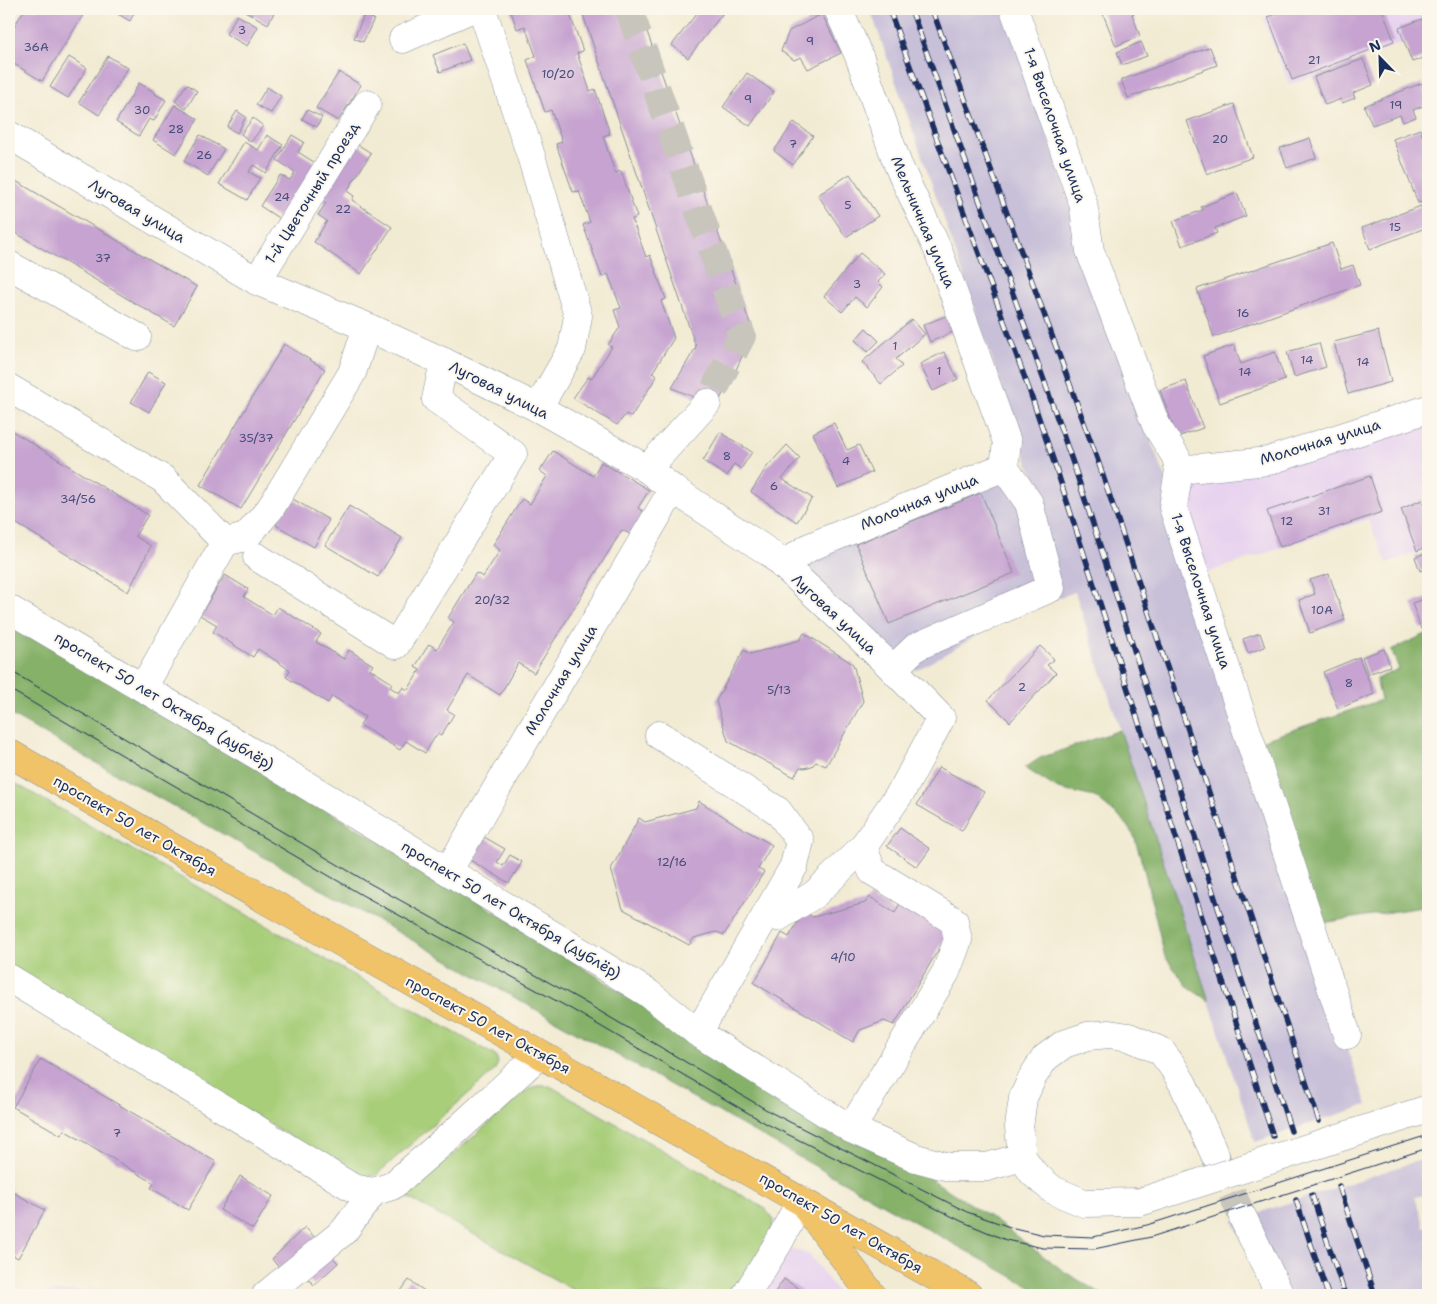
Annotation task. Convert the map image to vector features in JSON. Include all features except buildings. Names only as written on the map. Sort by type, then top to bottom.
[{"type":"main road","name":"проспект 50 лет Октября","points":[[9,753],[170,846],[968,1295]]},
{"type":"main road","points":[[801,1200],[872,1295]]},
{"type":"street","points":[[403,39],[472,9]]},
{"type":"street","points":[[482,9],[532,160],[578,316],[572,349],[538,408]]},
{"type":"street","name":"Мельничная улица","points":[[838,9],[859,56],[898,165],[938,250],[1007,442],[1004,467]]},
{"type":"street","name":"1-я Выселочная улица","points":[[1014,9],[1083,203],[1090,251],[1156,425],[1176,457],[1179,470],[1173,507],[1348,1035]]},
{"type":"street","name":"1-й Цветочный проезд","points":[[257,281],[367,104]]},
{"type":"street","name":"Луговая улица","points":[[9,135],[257,281],[367,327],[538,408],[647,469],[673,489],[770,553],[893,669],[941,718],[903,789],[863,847]]},
{"type":"street","points":[[9,265],[137,337]]},
{"type":"street","points":[[143,688],[226,542],[246,537],[270,510],[352,373],[367,327]]},
{"type":"street","points":[[257,557],[396,645],[513,454],[436,399],[444,362]]},
{"type":"street","points":[[9,388],[163,479],[226,542]]},
{"type":"street","points":[[647,469],[707,403]]},
{"type":"street","name":"Молочная улица","points":[[1179,470],[1268,461],[1428,409]]},
{"type":"street","points":[[893,669],[916,647],[1051,588],[1029,504],[1004,467]]},
{"type":"street","name":"Молочная улица","points":[[782,565],[810,547],[1004,467]]},
{"type":"street","name":"Молочная улица","points":[[448,871],[673,489]]},
{"type":"street","name":"проспект 50 лет Октября (дублёр)","points":[[9,609],[448,871],[648,993],[698,1033],[851,1129],[916,1158],[948,1167],[987,1167],[1022,1157]]},
{"type":"street","points":[[659,736],[778,811],[800,841],[794,866],[698,1033]]},
{"type":"street","points":[[767,913],[778,917],[815,894],[863,847],[872,871],[954,921],[958,940],[946,972],[851,1129]]},
{"type":"street","points":[[9,978],[353,1188],[374,1192],[392,1186],[540,1055]]},
{"type":"street","points":[[1215,1155],[1183,1084],[1173,1067],[1161,1052],[1129,1037],[1109,1034],[1088,1036],[1064,1044],[1045,1058],[1033,1076],[1023,1098],[1019,1127],[1022,1157],[1033,1172],[1053,1190],[1084,1203],[1140,1202],[1428,1109]]},
{"type":"street","points":[[266,1295],[344,1231],[374,1192]]},
{"type":"street","points":[[746,1295],[779,1242],[801,1200]]},
{"type":"street","points":[[1243,1218],[1280,1295]]},
{"type":"shaded area","points":[[870,9],[1004,9],[1071,204],[1086,267],[1169,485],[1304,926],[1367,1105],[1255,1142],[1075,592],[1019,612],[917,670],[871,634],[828,590],[809,567],[813,556],[1000,482],[1039,490],[1023,450]]},
{"type":"shaded area","points":[[1287,9],[1428,9],[1428,33],[1289,85],[1263,18]]},
{"type":"shaded area","points":[[1428,420],[1428,548],[1387,563],[1368,519],[1188,579],[1169,485]]},
{"type":"shaded area","points":[[1420,1160],[1428,1194],[1415,1197],[1424,1227],[1428,1226],[1428,1295],[1268,1295],[1233,1221]]},
{"type":"shaded area","points":[[794,1249],[810,1255],[840,1295],[759,1295],[783,1258]]},
{"type":"shaded area","points":[[108,1288],[114,1295],[17,1295]]},
{"type":"green space","points":[[9,621],[456,887],[645,1007],[914,1168],[990,1217],[1065,1272],[1103,1295],[1045,1295],[9,714]]},
{"type":"green space","points":[[1428,633],[1428,906],[1304,926],[1243,747],[1381,700],[1376,679],[1399,669],[1391,650]]},
{"type":"green space","points":[[1120,730],[1209,1001],[1189,988],[1165,957],[1143,865],[1134,836],[1123,820],[1095,797],[1058,789],[1025,768],[1040,758]]},
{"type":"green space","points":[[9,780],[496,1056],[498,1063],[494,1071],[376,1175],[360,1179],[9,966]]},
{"type":"green space","points":[[537,1086],[550,1086],[764,1208],[773,1219],[772,1231],[732,1295],[583,1295],[405,1196],[525,1092]]},
{"type":"tunnel","points":[[629,9],[742,336],[707,403]]},
{"type":"tunnel","points":[[1215,1155],[1243,1218]]},
{"type":"tram line","points":[[9,670],[369,883],[579,999],[772,1113],[967,1212],[1010,1227],[1044,1235],[1093,1237],[1147,1225],[1428,1135]]},
{"type":"tram line","points":[[9,689],[362,895],[573,1010],[767,1124],[961,1221],[1006,1240],[1043,1248],[1094,1249],[1151,1237],[1428,1148]]},
{"type":"railway","points":[[889,9],[1030,392],[1058,474],[1273,1136]]},
{"type":"railway","points":[[911,9],[1075,469],[1291,1131]]},
{"type":"railway","points":[[932,9],[1098,461],[1319,1121]]},
{"type":"railway","points":[[1339,1186],[1375,1295]]},
{"type":"railway","points":[[1312,1195],[1345,1295]]},
{"type":"railway","points":[[1296,1200],[1328,1295]]}]
